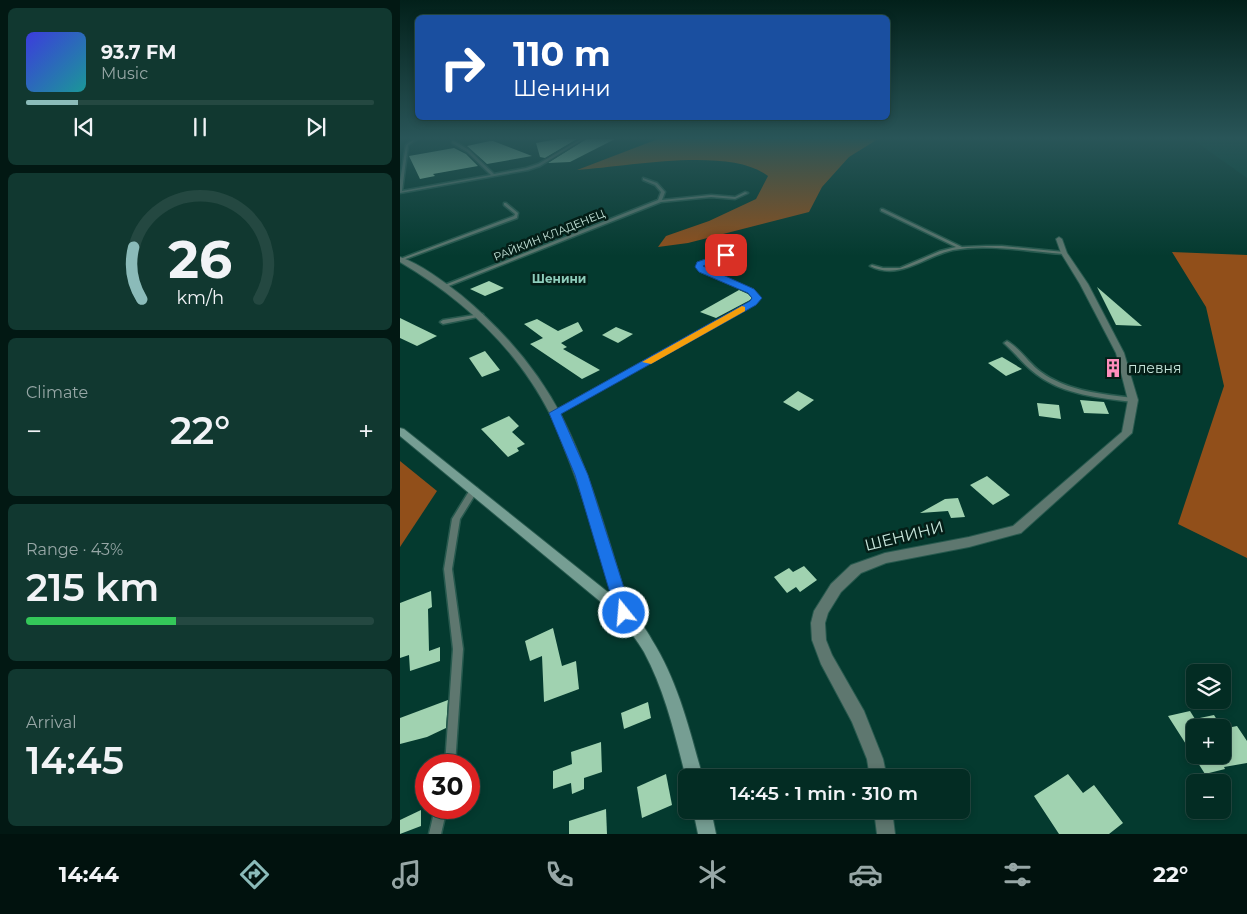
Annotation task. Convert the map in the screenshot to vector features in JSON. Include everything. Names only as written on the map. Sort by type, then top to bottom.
[{"type":"street","name":"ШЕНИНИ","points":[[877,769],[858,717],[826,659],[819,640],[818,623],[827,601],[836,588],[856,569],[885,558],[1016,530],[1127,434],[1133,400],[1120,353],[1084,284],[1064,254],[1059,239]]},
{"type":"street","points":[[400,260],[444,286],[481,315],[514,351],[555,413],[581,475],[624,613]]},
{"type":"street","points":[[400,431],[624,613],[650,649],[662,675],[679,720],[693,769]]},
{"type":"street","points":[[704,819],[708,834]]},
{"type":"street","points":[[884,819],[886,834]]},
{"type":"lane","points":[[402,178],[400,191],[476,178]]},
{"type":"lane","points":[[644,179],[656,184],[663,192],[660,201]]},
{"type":"lane","name":"РАЙКИН КЛАДЕНЕЦ","points":[[444,286],[660,201],[711,196],[735,198],[746,193]]},
{"type":"lane","points":[[400,260],[518,214],[505,204]]},
{"type":"lane","points":[[882,210],[961,248]]},
{"type":"lane","points":[[872,266],[894,271],[941,252],[961,248],[1064,254]]},
{"type":"lane","points":[[555,413],[753,303],[757,298],[751,291],[699,267],[700,264],[738,250]]},
{"type":"lane","points":[[443,322],[481,315]]},
{"type":"lane","points":[[1007,343],[1038,373],[1051,380],[1072,388],[1133,400]]},
{"type":"lane","points":[[451,754],[458,649],[448,569],[456,518],[474,490]]},
{"type":"lane","points":[[435,834],[438,819]]},
{"type":"shaded area","points":[[767,178],[830,178],[822,187],[809,212],[688,243],[658,247],[666,236],[709,221],[756,199]]},
{"type":"shaded area","points":[[1172,252],[1247,255],[1247,558],[1178,524],[1224,386],[1206,307]]},
{"type":"shaded area","points":[[400,461],[437,491],[400,547]]},
{"type":"building","points":[[489,281],[504,288],[485,296],[470,289]]},
{"type":"building","points":[[1097,287],[1142,326],[1116,325]]},
{"type":"building","points":[[739,290],[752,298],[716,318],[700,312]]},
{"type":"building","points":[[400,318],[437,336],[417,346],[400,338]]},
{"type":"building","points":[[537,319],[558,331],[578,322],[583,331],[561,343],[567,347],[563,349],[600,370],[582,379],[530,344],[543,338],[524,324]]},
{"type":"building","points":[[616,327],[633,334],[618,343],[602,335]]},
{"type":"building","points":[[485,351],[500,370],[482,377],[469,358]]},
{"type":"building","points":[[1002,357],[1022,369],[1006,376],[988,363]]},
{"type":"building","points":[[798,391],[814,400],[799,411],[783,402]]},
{"type":"building","points":[[1080,400],[1104,402],[1109,414],[1084,413]]},
{"type":"building","points":[[1037,403],[1059,405],[1061,419],[1039,416]]},
{"type":"building","points":[[509,416],[519,426],[512,432],[525,444],[517,448],[519,451],[508,457],[481,429]]},
{"type":"building","points":[[987,476],[1010,495],[993,505],[970,485]]},
{"type":"building","points":[[958,498],[965,517],[951,518],[948,511],[920,513],[945,499]]},
{"type":"building","points":[[804,566],[817,580],[800,592],[796,587],[787,593],[774,577],[789,568],[793,572]]},
{"type":"building","points":[[431,591],[432,607],[428,609],[429,651],[440,647],[440,661],[410,671],[409,655],[400,658],[400,603]]},
{"type":"building","points":[[553,628],[562,666],[576,661],[579,689],[544,702],[542,656],[530,661],[525,641]]},
{"type":"building","points":[[448,700],[446,728],[427,737],[400,744],[400,718]]},
{"type":"building","points":[[648,702],[651,718],[624,729],[621,713]]},
{"type":"building","points":[[1190,711],[1195,719],[1186,719],[1186,744],[1168,716]]},
{"type":"building","points":[[1214,715],[1216,719],[1195,719]]},
{"type":"building","points":[[1237,726],[1247,741],[1247,763],[1224,767],[1225,769],[1205,774],[1199,764],[1231,764],[1231,727]]},
{"type":"building","points":[[601,742],[602,772],[584,778],[584,789],[572,794],[571,783],[553,789],[553,771],[572,764],[571,752]]},
{"type":"building","points":[[666,774],[672,805],[642,818],[637,787]]},
{"type":"building","points":[[1068,774],[1083,793],[1094,785],[1123,823],[1109,834],[1059,834],[1034,796]]},
{"type":"building","points":[[606,809],[607,834],[569,834],[569,821]]},
{"type":"building","points":[[415,813],[415,819],[421,819],[421,826],[400,834],[400,820]]},
{"type":"slow traffic","points":[[647,362],[742,309]]},
{"type":"place","name":"плевня","points":[[1113,368]]},
{"type":"district","name":"Шенини","points":[[559,278]]},
{"type":"route","points":[[624,613],[581,475],[555,413],[753,303],[757,298],[751,291],[699,267],[700,264],[726,255]]}]
